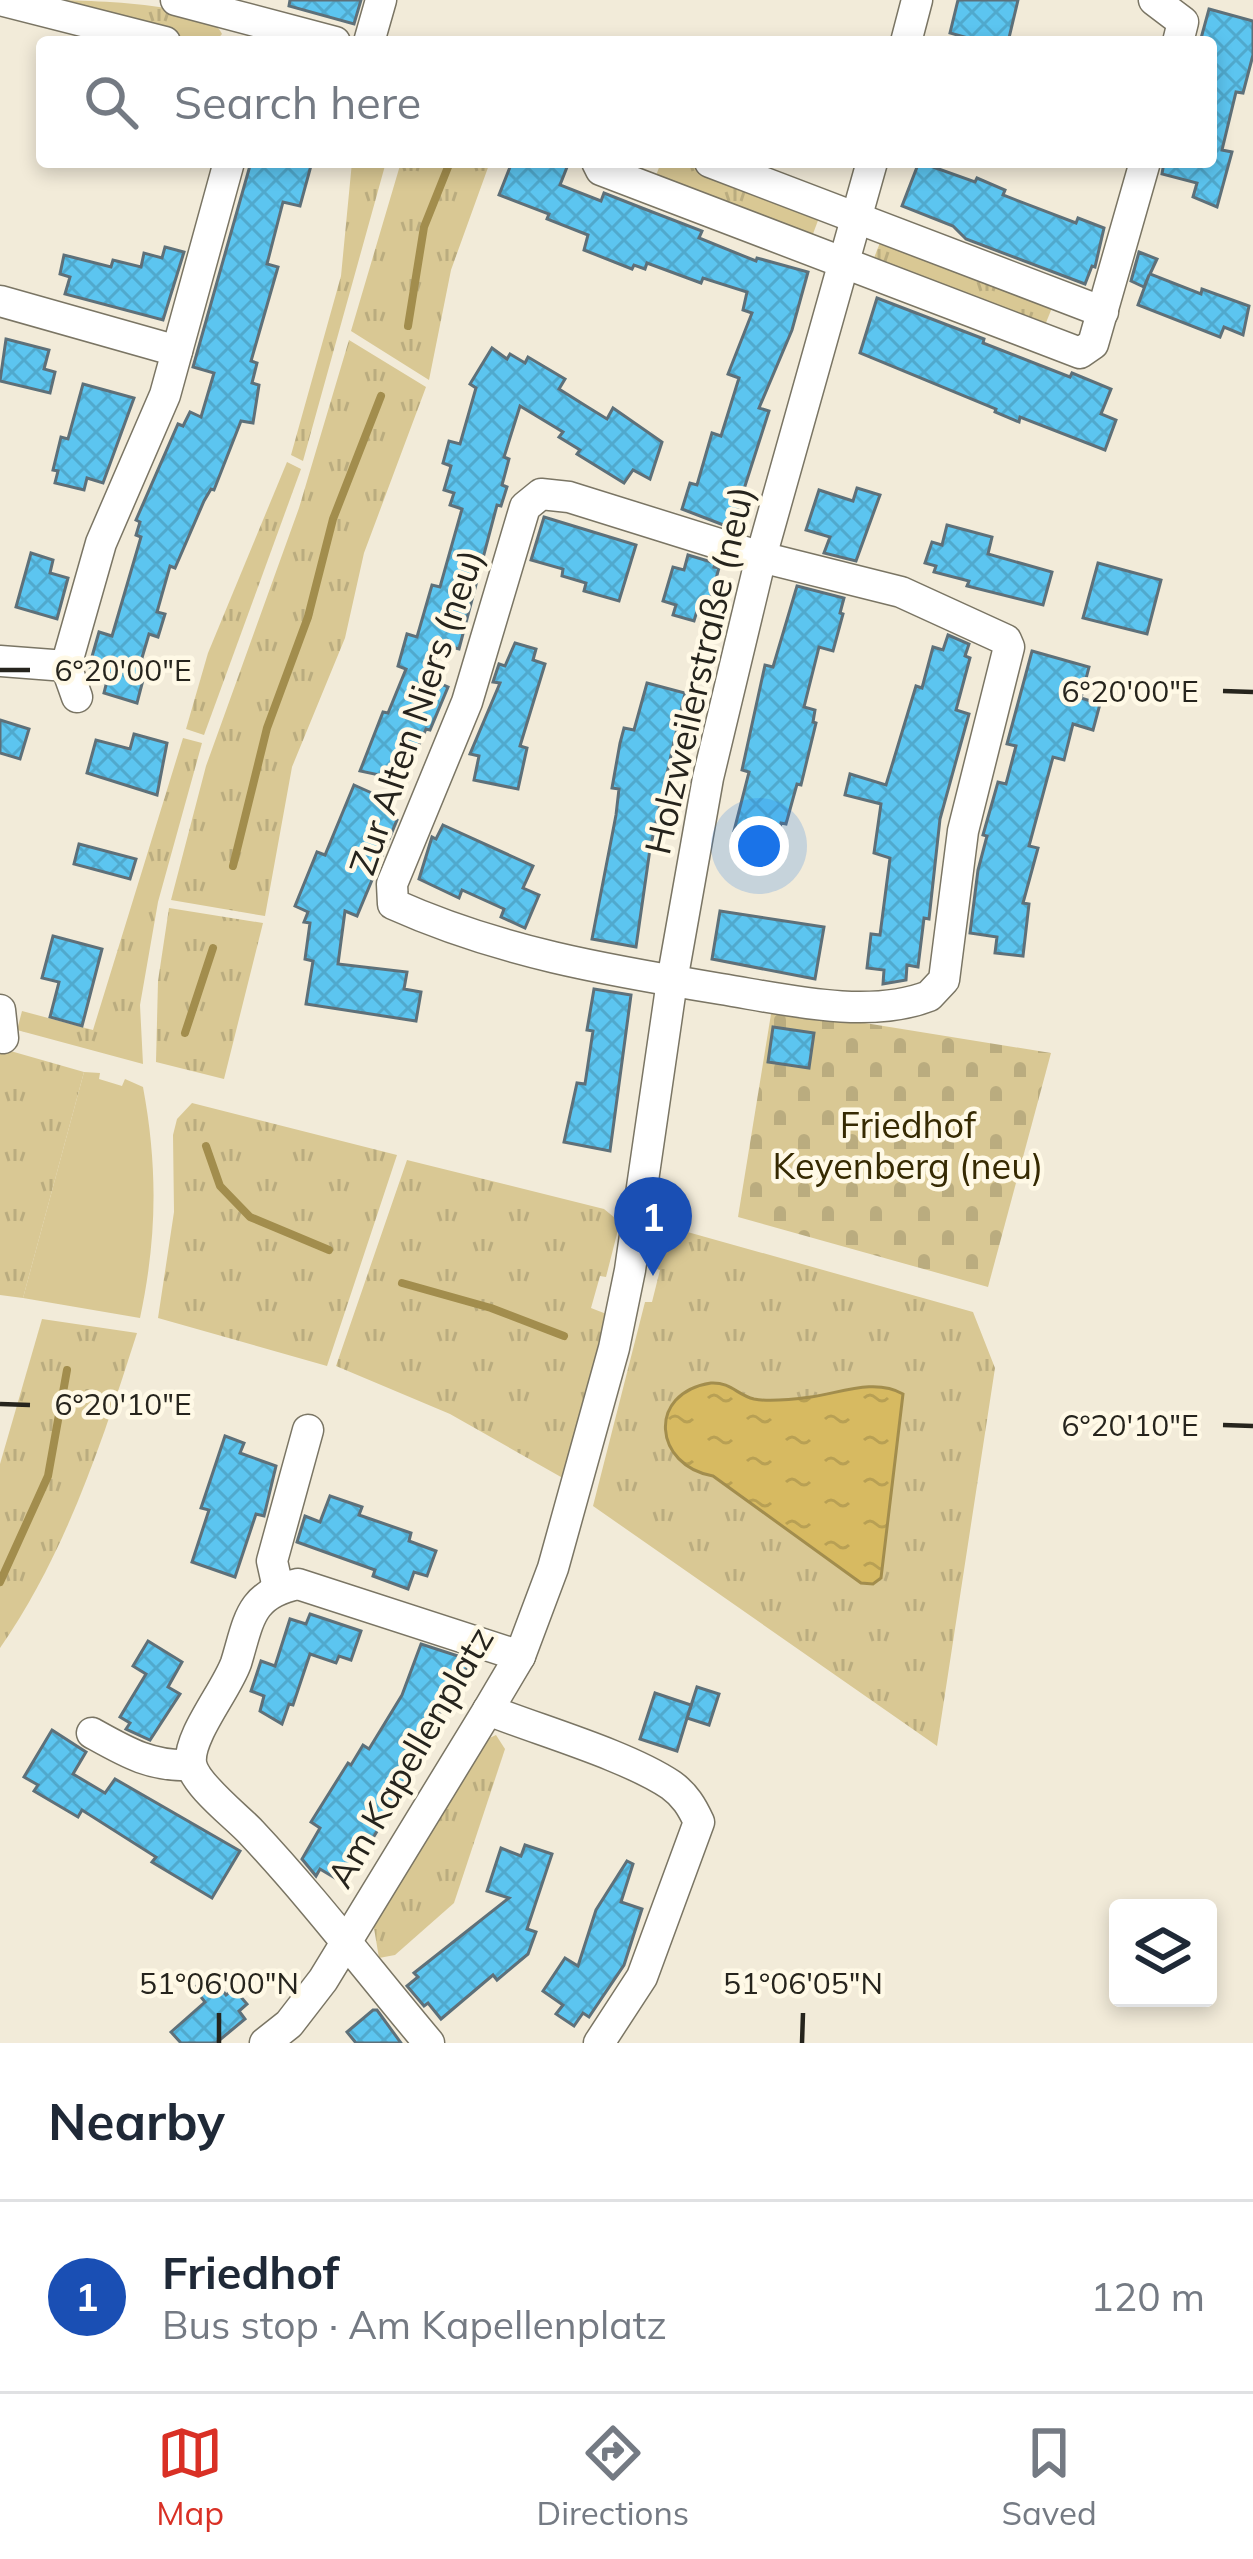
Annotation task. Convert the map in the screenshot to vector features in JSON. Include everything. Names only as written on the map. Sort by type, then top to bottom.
[{"type":"street","points":[[0,0],[142,36]]},
{"type":"street","points":[[176,0],[255,32],[287,36]]},
{"type":"street","points":[[371,36],[381,0]]},
{"type":"street","points":[[908,36],[917,0]]},
{"type":"street","points":[[1154,0],[1184,22],[1180,36]]},
{"type":"street","points":[[77,698],[66,666],[101,543],[165,395],[227,168]]},
{"type":"street","points":[[601,168],[1080,353],[1093,344],[1142,168]]},
{"type":"street","points":[[726,168],[1103,312]]},
{"type":"street","name":"Holzweilerstraße (neu)","points":[[641,1204],[708,778],[761,556],[870,168]]},
{"type":"street","points":[[0,301],[178,351]]},
{"type":"street","name":"Zur Alten Niers (neu)","points":[[673,981],[528,954],[439,924],[393,904],[392,884],[467,702],[525,507],[541,494],[569,497],[761,556]]},
{"type":"street","points":[[673,981],[838,1008],[922,1000],[944,980],[963,831],[1008,642],[901,592],[761,556]]},
{"type":"street","points":[[0,661],[66,666]]},
{"type":"street","name":"Am Kapellenplatz","points":[[266,2043],[290,2024],[346,1943],[520,1656],[577,1491],[614,1348],[641,1204]]},
{"type":"street","points":[[278,1588],[272,1561],[308,1430]]},
{"type":"street","points":[[429,2043],[253,1834],[199,1780],[191,1765],[194,1744],[232,1675],[254,1606],[278,1588],[298,1584],[520,1656]]},
{"type":"street","points":[[488,1710],[672,1785],[689,1801],[698,1822],[643,1977],[599,2043]]},
{"type":"street","points":[[92,1733],[151,1762],[191,1765]]},
{"type":"green space","points":[[32,0],[166,8],[192,14],[222,34],[169,36]]},
{"type":"green space","points":[[351,168],[384,168],[303,461],[291,455],[341,276]]},
{"type":"green space","points":[[399,168],[488,168],[451,270],[429,380],[351,331]]},
{"type":"green space","points":[[659,168],[700,168],[820,215],[810,242],[654,181]]},
{"type":"green space","points":[[883,235],[1054,303],[1043,330],[872,263]]},
{"type":"green space","points":[[349,340],[426,387],[364,553],[345,638],[292,767],[265,916],[171,900],[206,766],[299,508]]},
{"type":"green space","points":[[287,462],[301,469],[204,735],[186,729],[208,653]]},
{"type":"green space","points":[[183,738],[202,743],[158,902],[140,1005],[143,1064],[17,1030],[22,1011],[93,1030]]},
{"type":"green space","points":[[169,908],[263,923],[224,1079],[156,1062],[158,981]]},
{"type":"green space","name":"Friedhof Keyenberg (neu)","points":[[772,1008],[1051,1053],[988,1287],[738,1217]]},
{"type":"green space","points":[[0,1048],[84,1072],[23,1298],[0,1295]]},
{"type":"green space","points":[[84,1072],[100,1073],[99,1079],[122,1086],[125,1079],[143,1087],[154,1203],[140,1318],[23,1298]]},
{"type":"green space","points":[[192,1103],[397,1155],[327,1366],[158,1318],[174,1212],[173,1135],[177,1119]]},
{"type":"green space","points":[[407,1160],[604,1209],[620,1222],[606,1277],[600,1276],[591,1308],[609,1315],[568,1481],[450,1414],[336,1366]]},
{"type":"green space","points":[[659,1224],[973,1312],[995,1368],[937,1746],[593,1506],[645,1302],[652,1302],[660,1270],[651,1267]]},
{"type":"green space","points":[[42,1319],[137,1333],[96,1456],[63,1535],[0,1648],[0,1464]]},
{"type":"green space","points":[[496,1735],[505,1749],[454,1903],[395,1955],[379,1958],[373,1922],[481,1742]]},
{"type":"water","points":[[711,1383],[760,1400],[869,1387],[903,1394],[881,1578],[873,1584],[861,1583],[713,1476],[679,1459],[669,1445],[668,1414],[690,1389]]},
{"type":"building","points":[[290,0],[361,0],[354,24],[289,6]]},
{"type":"building","points":[[958,0],[1018,0],[1009,36],[950,33]]},
{"type":"building","points":[[1209,9],[1253,21],[1253,55],[1243,93],[1236,92],[1222,150],[1232,152],[1217,207],[1193,197],[1197,183],[1162,174],[1163,168],[1217,168],[1217,36],[1202,36]]},
{"type":"building","points":[[249,168],[310,168],[300,206],[283,202],[267,264],[278,267],[251,361],[257,363],[252,383],[259,385],[253,423],[241,421],[214,490],[204,501],[175,568],[170,566],[157,612],[165,614],[158,637],[149,634],[136,678],[143,680],[137,703],[104,693],[109,673],[89,667],[99,632],[112,636],[141,537],[136,535],[140,522],[136,520],[178,424],[183,426],[190,412],[201,417],[214,373],[193,367]]},
{"type":"building","points":[[510,168],[567,168],[560,185],[601,201],[604,193],[702,231],[699,238],[756,261],[808,272],[792,330],[759,408],[769,411],[736,514],[730,512],[726,526],[682,509],[690,483],[697,485],[712,433],[721,436],[739,378],[728,374],[752,313],[743,310],[747,292],[703,278],[701,283],[647,263],[645,269],[634,265],[632,269],[584,250],[588,235],[499,195]]},
{"type":"building","points":[[917,168],[936,168],[975,182],[977,178],[1005,190],[1003,195],[1076,223],[1078,218],[1104,228],[1095,267],[1085,284],[966,239],[953,226],[902,206]]},
{"type":"building","points":[[165,247],[184,252],[163,320],[65,294],[70,277],[60,274],[64,255],[111,267],[113,260],[141,267],[144,253],[162,258]]},
{"type":"building","points":[[1139,252],[1157,259],[1150,274],[1249,306],[1243,335],[1224,327],[1220,337],[1138,305],[1149,275],[1144,287],[1131,281]]},
{"type":"building","points":[[877,298],[1070,377],[1072,373],[1111,389],[1101,414],[1116,420],[1105,450],[1020,417],[1019,422],[860,353]]},
{"type":"building","points":[[6,339],[49,350],[44,369],[55,372],[50,393],[0,381]]},
{"type":"building","points":[[492,348],[507,359],[510,354],[525,363],[528,357],[565,379],[559,389],[607,419],[613,408],[662,442],[650,479],[633,470],[624,483],[577,454],[580,450],[559,437],[563,432],[520,406],[504,457],[509,459],[502,485],[507,487],[501,506],[497,505],[459,649],[439,644],[430,679],[448,687],[430,730],[426,729],[403,780],[360,771],[406,669],[398,666],[407,634],[417,637],[432,585],[440,587],[462,509],[450,505],[454,493],[444,490],[451,466],[443,463],[449,441],[460,444],[476,388],[470,384]]},
{"type":"building","points":[[83,384],[134,398],[103,483],[87,478],[84,490],[55,483],[58,471],[53,470],[61,437],[68,439]]},
{"type":"building","points":[[857,488],[880,495],[856,561],[824,553],[830,537],[806,530],[819,490],[853,501]]},
{"type":"building","points":[[544,517],[636,545],[619,601],[584,591],[586,583],[562,576],[563,569],[531,560]]},
{"type":"building","points":[[947,525],[992,537],[988,554],[1052,572],[1043,605],[967,586],[969,581],[934,572],[936,566],[925,563],[932,542],[942,545]]},
{"type":"building","points":[[31,553],[53,560],[50,573],[68,578],[57,619],[16,607]]},
{"type":"building","points":[[688,555],[719,568],[706,614],[697,611],[694,621],[673,615],[676,605],[663,601],[673,567],[684,570]]},
{"type":"building","points":[[1098,563],[1161,580],[1147,634],[1083,618]]},
{"type":"building","points":[[797,586],[844,598],[843,614],[833,651],[819,647],[804,707],[815,710],[816,723],[801,785],[797,784],[777,841],[734,831],[749,772],[742,770],[765,665],[773,667]]},
{"type":"building","points":[[948,635],[969,644],[965,656],[970,658],[956,710],[969,714],[940,819],[929,919],[924,918],[918,967],[907,965],[906,980],[883,984],[884,970],[867,968],[871,934],[880,935],[890,858],[874,853],[881,804],[845,795],[850,774],[886,785],[916,686],[922,688],[933,647],[943,650]]},
{"type":"building","points":[[515,643],[536,649],[533,660],[545,664],[520,746],[527,748],[518,789],[474,780],[479,756],[470,754],[500,683],[493,682],[499,664],[505,666]]},
{"type":"building","points":[[1032,651],[1089,667],[1081,698],[1100,704],[1093,730],[1073,724],[1064,760],[1053,757],[1029,846],[1038,848],[1023,903],[1029,904],[1023,956],[995,953],[997,937],[970,933],[987,836],[983,835],[998,782],[1006,784],[1016,746],[1007,744]]},
{"type":"building","points":[[647,683],[685,693],[650,849],[636,947],[592,939],[616,815],[619,789],[612,788],[620,743],[624,728],[634,730]]},
{"type":"building","points":[[0,720],[29,729],[20,759],[0,753]]},
{"type":"building","points":[[134,734],[167,743],[157,795],[87,773],[96,740],[130,749]]},
{"type":"building","points":[[354,785],[394,803],[389,814],[397,820],[357,916],[345,911],[338,964],[407,972],[404,989],[421,992],[416,1021],[306,1004],[313,961],[305,959],[310,923],[304,922],[308,912],[295,906],[317,852],[325,855]]},
{"type":"building","points":[[443,825],[533,866],[523,888],[539,895],[525,928],[501,917],[504,909],[462,890],[459,898],[419,879],[432,837],[436,839]]},
{"type":"building","points":[[79,844],[136,859],[130,879],[74,864]]},
{"type":"building","points":[[720,911],[824,927],[815,979],[712,959]]},
{"type":"building","points":[[53,936],[102,949],[82,1026],[50,1017],[59,982],[42,978]]},
{"type":"building","points":[[594,989],[631,995],[610,1151],[564,1142],[577,1083],[585,1084]]},
{"type":"building","points":[[773,1027],[814,1033],[809,1068],[768,1062]]},
{"type":"building","points":[[225,1436],[244,1443],[240,1453],[276,1466],[264,1516],[256,1514],[235,1577],[192,1562],[209,1510],[201,1508]]},
{"type":"building","points":[[330,1496],[362,1507],[359,1515],[411,1533],[409,1541],[436,1551],[427,1576],[414,1572],[408,1589],[373,1576],[375,1570],[297,1542],[305,1516],[320,1522]]},
{"type":"building","points":[[310,1614],[361,1631],[351,1660],[339,1656],[336,1663],[310,1654],[282,1724],[260,1711],[264,1696],[251,1691],[261,1661],[275,1666],[290,1619],[306,1624]]},
{"type":"building","points":[[148,1641],[182,1662],[168,1687],[180,1694],[150,1740],[126,1729],[130,1723],[120,1717],[146,1674],[133,1666]]},
{"type":"building","points":[[421,1644],[461,1657],[459,1663],[467,1666],[459,1688],[450,1685],[434,1729],[438,1731],[345,1884],[320,1869],[316,1876],[302,1859],[320,1828],[311,1822],[348,1763],[363,1745],[369,1749],[402,1695]]},
{"type":"building","points":[[697,1687],[719,1694],[709,1725],[687,1718]]},
{"type":"building","points":[[655,1693],[691,1705],[677,1751],[640,1739]]},
{"type":"building","points":[[52,1730],[86,1752],[73,1774],[105,1793],[115,1779],[240,1851],[212,1898],[152,1862],[156,1857],[82,1810],[78,1817],[34,1791],[38,1785],[24,1777]]},
{"type":"building","points":[[525,1845],[552,1854],[527,1929],[536,1932],[528,1954],[497,1980],[493,1975],[441,2019],[407,1986],[418,1977],[414,1973],[509,1898],[487,1891],[501,1848],[521,1856]]},
{"type":"building","points":[[627,1861],[633,1864],[621,1902],[642,1909],[624,1965],[589,2017],[583,2013],[574,2026],[556,2014],[563,2005],[543,1991],[565,1958],[578,1966],[596,1910]]},
{"type":"building","points":[[210,1975],[226,1995],[234,1989],[247,2004],[239,2011],[245,2019],[216,2043],[181,2043],[171,2032],[205,2002],[194,1988]]},
{"type":"building","points":[[373,2010],[401,2043],[356,2043],[347,2032]]},
{"type":"waterway","points":[[408,326],[424,227],[448,168]]},
{"type":"waterway","points":[[233,866],[267,728],[308,617],[333,519],[381,396]]},
{"type":"waterway","points":[[185,1033],[213,948]]},
{"type":"waterway","points":[[206,1146],[220,1186],[250,1217],[329,1250]]},
{"type":"waterway","points":[[402,1283],[491,1308],[564,1336]]},
{"type":"waterway","points":[[0,1582],[48,1476],[67,1370]]},
{"type":"place","name":"Friedhof","points":[[653,1276]]}]
